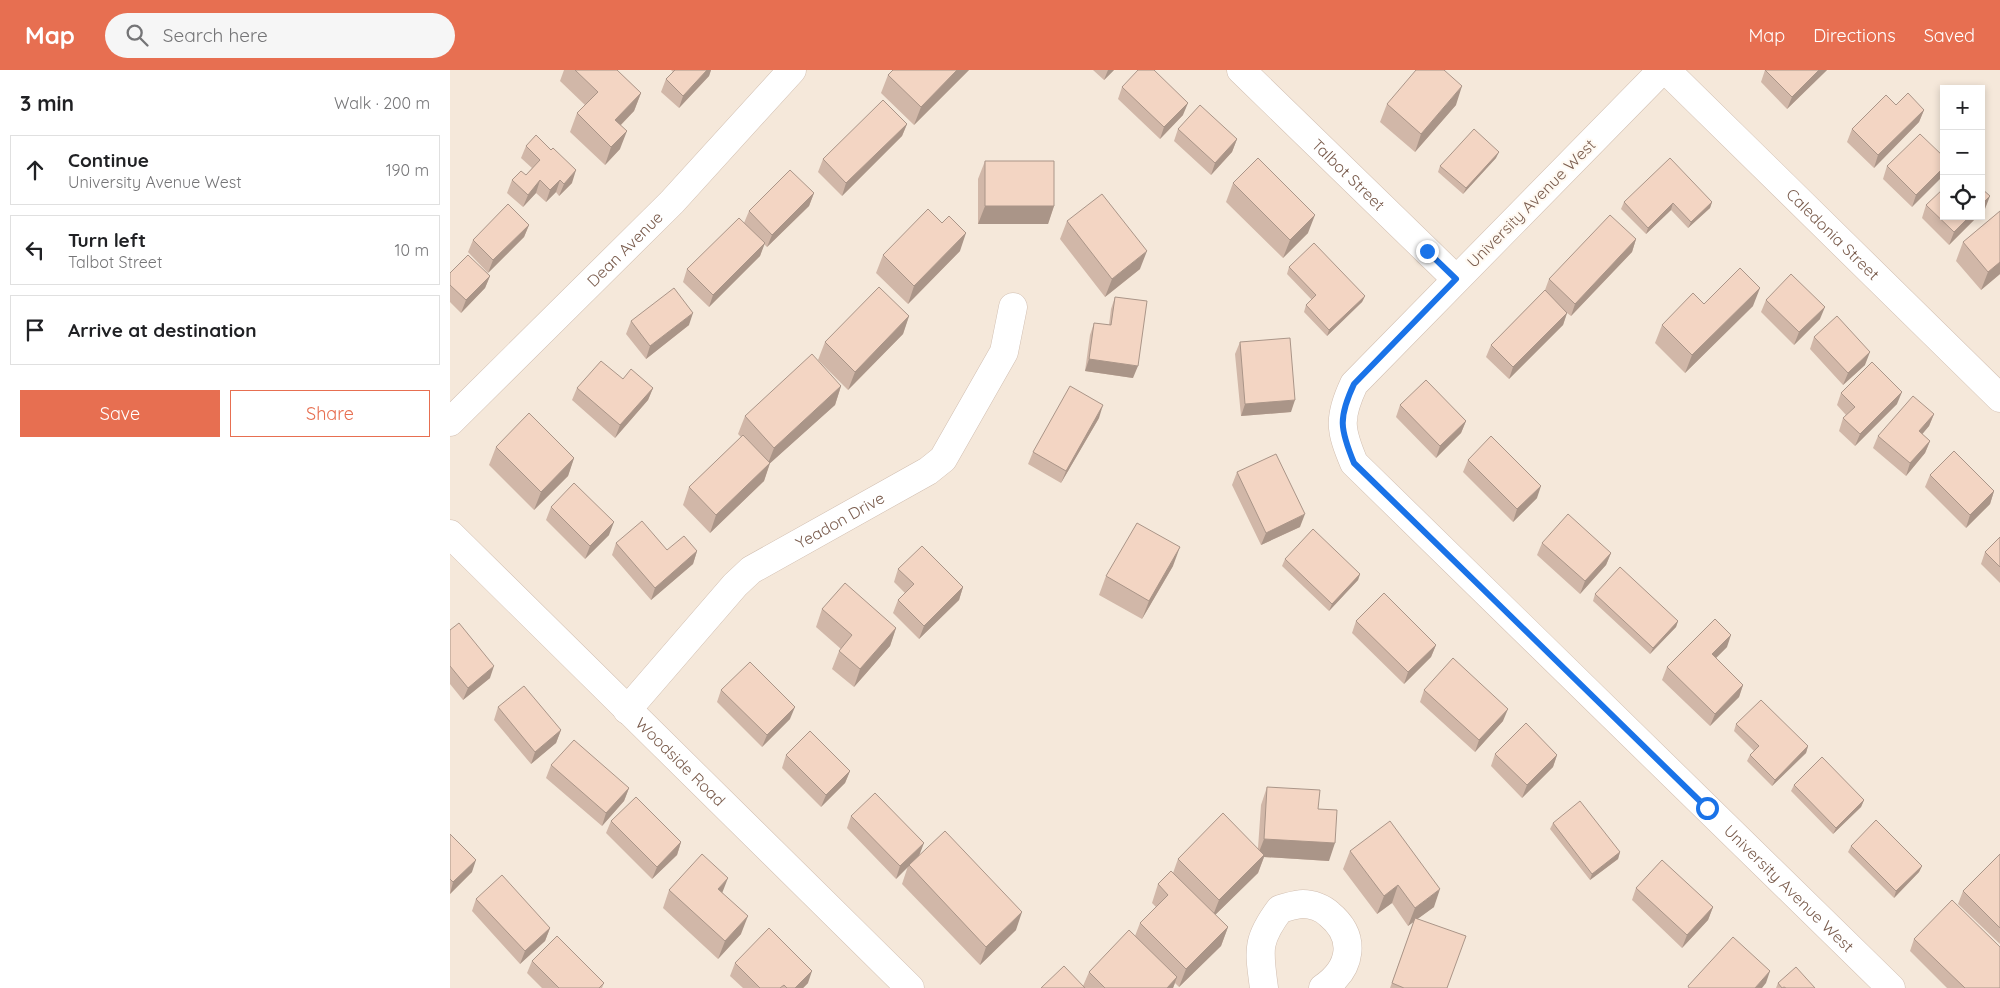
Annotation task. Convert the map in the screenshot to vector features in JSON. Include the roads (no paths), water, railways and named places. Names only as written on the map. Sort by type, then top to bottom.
[{"type":"street","name":"Dean Avenue","points":[[450,422],[672,202],[792,70]]},
{"type":"street","name":"Talbot Street","points":[[1241,70],[1456,279]]},
{"type":"street","name":"University Avenue West","points":[[1662,70],[1354,384],[1345,403],[1342,434],[1354,463],[1891,988]]},
{"type":"street","name":"Caledonia Street","points":[[1666,70],[2000,398]]},
{"type":"street","name":"Yeadon Drive","points":[[627,710],[735,585],[751,570],[928,471],[943,459],[1004,352],[1013,307]]},
{"type":"street","name":"Woodside Road","points":[[450,534],[910,988]]},
{"type":"street","points":[[1264,988],[1259,953],[1264,930],[1280,909],[1305,904],[1324,909],[1341,923],[1348,941],[1345,962],[1337,979],[1323,988]]}]
